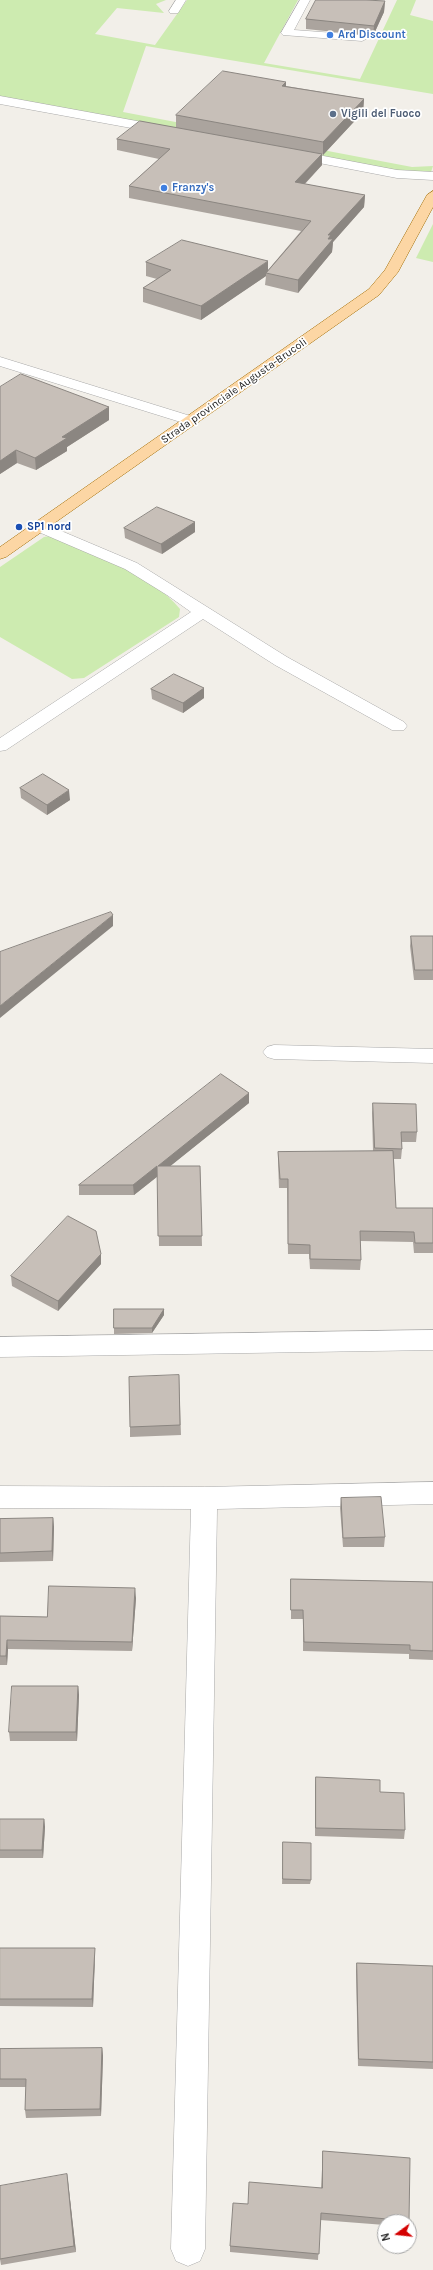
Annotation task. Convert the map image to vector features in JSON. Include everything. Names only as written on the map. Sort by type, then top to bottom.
[{"type":"main road","name":"Strada provinciale Augusta-Brucoli","points":[[0,554],[374,292],[391,272],[433,195]]},
{"type":"street","points":[[174,11],[181,0]]},
{"type":"street","points":[[305,0],[287,33],[362,38]]},
{"type":"street","points":[[0,100],[174,132]]},
{"type":"street","points":[[282,152],[397,174],[433,176]]},
{"type":"street","points":[[0,361],[192,420]]},
{"type":"street","points":[[40,527],[131,566],[173,591],[202,612],[236,631],[281,661],[398,726]]},
{"type":"street","points":[[0,746],[202,612]]},
{"type":"street","points":[[274,1052],[433,1056]]},
{"type":"street","points":[[0,1348],[433,1340]]},
{"type":"street","points":[[0,1496],[204,1498],[433,1493]]},
{"type":"street","points":[[188,2249],[204,1498]]},
{"type":"green space","points":[[0,0],[166,0],[156,4],[164,13],[117,8],[95,34],[155,45],[187,0],[298,0],[264,63],[360,79],[397,0],[416,0],[410,15],[433,21],[433,94],[146,46],[123,112],[412,167],[433,166],[431,172],[404,172],[0,96]]},
{"type":"green space","points":[[433,224],[433,262],[416,258]]},
{"type":"green space","points":[[50,536],[102,557],[137,574],[168,596],[180,609],[179,617],[84,678],[72,679],[0,637],[0,567],[44,537]]},
{"type":"building","points":[[316,0],[385,1],[374,26],[306,19]]},
{"type":"building","points":[[223,71],[286,82],[282,86],[364,99],[323,142],[176,115]]},
{"type":"building","points":[[140,121],[322,154],[295,182],[365,195],[328,235],[331,235],[328,239],[333,239],[298,280],[266,273],[311,221],[129,186],[170,149],[117,139]]},
{"type":"building","points":[[182,240],[268,261],[201,306],[143,288],[171,270],[146,262]]},
{"type":"building","points":[[21,374],[109,407],[62,437],[67,438],[35,458],[16,450],[0,461],[0,387]]},
{"type":"building","points":[[157,507],[195,522],[161,544],[124,528]]},
{"type":"building","points":[[174,674],[204,688],[183,703],[151,689]]},
{"type":"building","points":[[43,774],[69,790],[47,805],[20,788]]},
{"type":"building","points":[[111,912],[113,915],[0,1006],[0,952]]},
{"type":"building","points":[[411,936],[433,936],[433,970],[415,970]]},
{"type":"building","points":[[221,1074],[249,1093],[158,1166],[200,1166],[202,1236],[158,1236],[157,1166],[133,1185],[79,1185]]},
{"type":"building","points":[[373,1103],[416,1104],[417,1132],[401,1132],[402,1149],[375,1148]]},
{"type":"building","points":[[393,1151],[396,1208],[433,1208],[433,1243],[415,1243],[414,1232],[360,1231],[361,1260],[310,1259],[310,1245],[288,1244],[288,1179],[280,1179],[278,1152]]},
{"type":"building","points":[[68,1216],[96,1231],[101,1254],[58,1301],[11,1276]]},
{"type":"building","points":[[114,1309],[164,1309],[152,1328],[114,1328]]},
{"type":"building","points":[[179,1375],[180,1425],[130,1427],[129,1377]]},
{"type":"building","points":[[381,1497],[385,1537],[343,1538],[341,1498]]},
{"type":"building","points":[[53,1518],[52,1551],[0,1553],[0,1519]]},
{"type":"building","points":[[291,1579],[433,1582],[433,1651],[410,1650],[410,1645],[304,1642],[303,1610],[291,1610]]},
{"type":"building","points":[[49,1586],[135,1588],[132,1642],[7,1640],[6,1656],[0,1656],[0,1616],[47,1617]]},
{"type":"building","points":[[12,1686],[78,1686],[76,1732],[9,1732]]},
{"type":"building","points":[[316,1777],[380,1780],[380,1792],[404,1793],[405,1830],[316,1828]]},
{"type":"building","points":[[0,1819],[44,1819],[42,1850],[0,1850]]},
{"type":"building","points":[[283,1842],[311,1843],[311,1880],[283,1879]]},
{"type":"building","points":[[0,1948],[95,1948],[92,1999],[0,1999]]},
{"type":"building","points":[[357,1963],[433,1966],[433,2062],[359,2059]]},
{"type":"building","points":[[102,2048],[100,2109],[25,2110],[26,2079],[0,2079],[0,2049]]},
{"type":"building","points":[[323,2151],[410,2158],[409,2214],[377,2214],[377,2218],[321,2213],[319,2254],[230,2246],[233,2203],[248,2204],[249,2182],[322,2188]]},
{"type":"building","points":[[67,2174],[74,2246],[0,2259],[0,2186]]},
{"type":"place","name":"Ard Discount","points":[[330,35]]},
{"type":"place","name":"Vigili del Fuoco","points":[[333,114]]},
{"type":"place","name":"Franzy's","points":[[164,188]]},
{"type":"place","name":"SP1 nord","points":[[19,527]]}]
